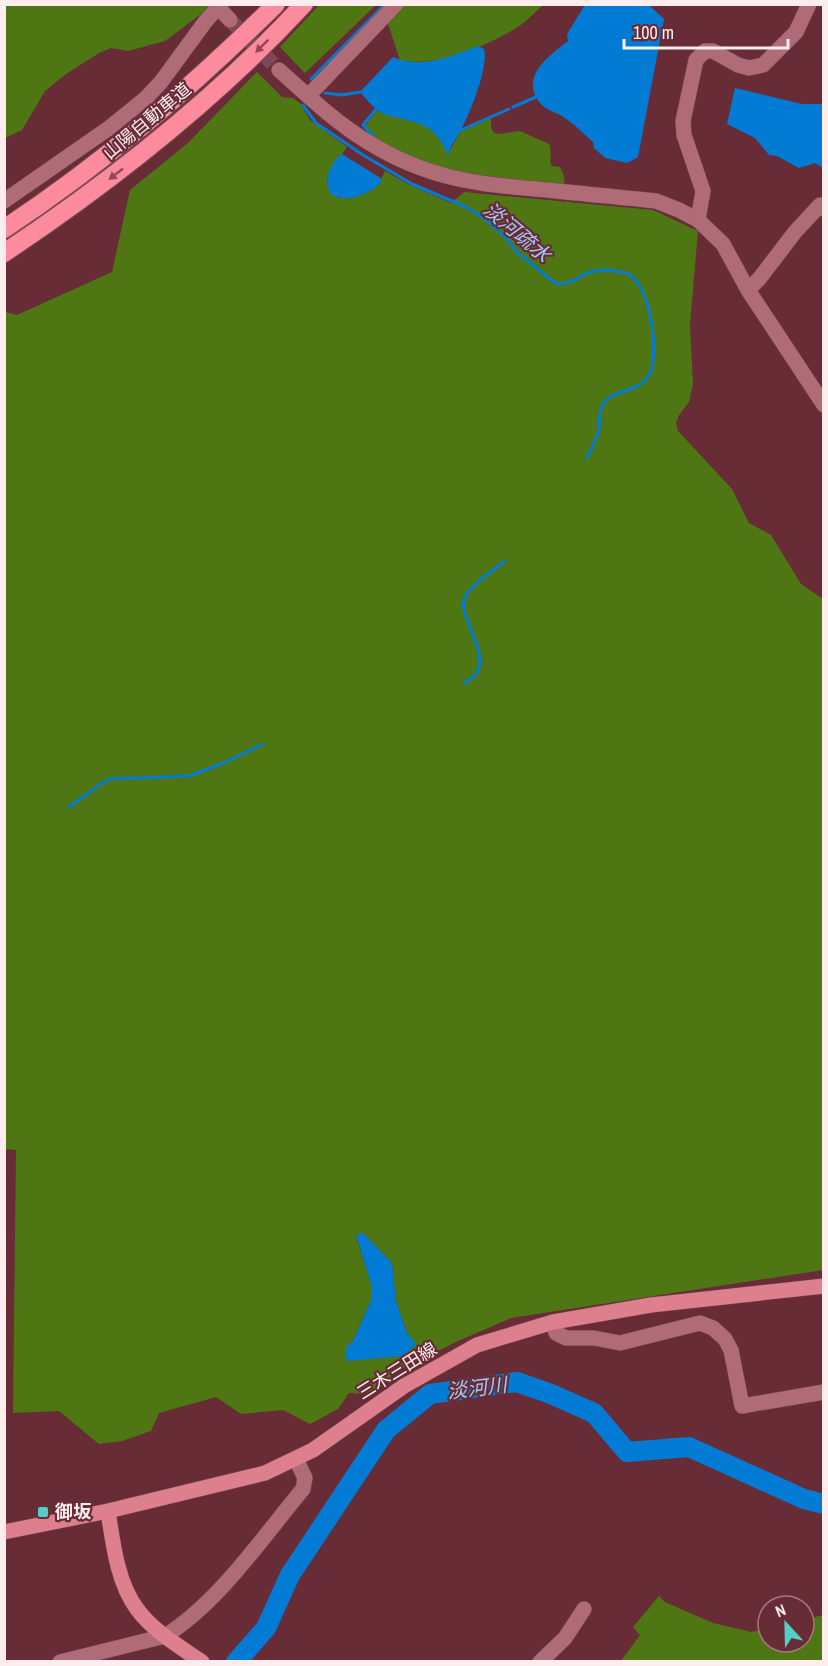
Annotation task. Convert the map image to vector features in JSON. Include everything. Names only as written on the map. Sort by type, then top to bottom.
[{"type":"highway","name":"山陽自動車道","points":[[4,229],[77,179],[144,126],[240,41],[276,4]]},
{"type":"highway","name":"山陽自動車道","points":[[4,253],[105,182],[157,142],[247,61],[303,4]]},
{"type":"main road","name":"三木三田線","points":[[4,1532],[108,1511],[265,1473],[296,1459],[321,1444],[404,1386],[477,1345],[553,1322],[651,1305],[824,1286]]},
{"type":"main road","points":[[108,1511],[124,1587],[137,1609],[165,1636],[201,1661]]},
{"type":"street","points":[[308,96],[396,4]]},
{"type":"street","points":[[698,220],[703,191],[684,135],[683,121],[696,60],[705,51],[713,51],[738,65],[749,68],[763,65],[796,32],[809,4]]},
{"type":"street","points":[[4,201],[109,128],[149,96],[219,6],[230,20]]},
{"type":"street","points":[[279,70],[340,123],[369,143],[428,172],[474,184],[656,201],[698,220],[723,244],[748,290],[824,405]]},
{"type":"street","points":[[748,290],[820,205],[824,209]]},
{"type":"street","points":[[553,1322],[556,1333],[566,1338],[594,1338],[620,1342],[700,1323],[713,1328],[731,1350],[742,1406],[824,1392]]},
{"type":"street","points":[[60,1662],[165,1636],[180,1627],[223,1585],[303,1489],[305,1478],[296,1459]]},
{"type":"street","points":[[540,1662],[566,1638],[584,1609]]},
{"type":"green space","points":[[320,4],[376,5],[305,73],[280,47]]},
{"type":"green space","points":[[5,5],[213,5],[208,13],[205,11],[165,41],[128,51],[111,48],[66,74],[45,91],[22,130],[5,138]]},
{"type":"green space","points":[[403,5],[543,5],[519,27],[489,43],[444,58],[414,62],[400,60],[387,21]]},
{"type":"green space","points":[[257,72],[282,97],[293,98],[300,103],[310,120],[347,147],[329,172],[327,179],[327,186],[339,198],[378,186],[385,171],[451,203],[464,192],[653,210],[698,231],[690,325],[693,385],[689,402],[676,423],[678,431],[732,489],[749,523],[771,535],[801,584],[823,599],[823,1270],[511,1318],[458,1341],[395,1373],[370,1394],[349,1393],[338,1409],[310,1424],[283,1410],[241,1414],[216,1397],[159,1413],[151,1431],[122,1441],[99,1444],[59,1411],[13,1413],[16,1150],[5,1149],[5,312],[17,315],[112,272],[130,190],[188,143]],"holes":[[[363,1233],[392,1263],[396,1301],[407,1333],[347,1346],[353,1341],[371,1300],[371,1284],[356,1236]]]},
{"type":"green space","points":[[377,110],[426,126],[439,137],[448,154],[460,132],[491,118],[491,128],[494,133],[520,131],[549,144],[551,164],[560,167],[564,176],[564,186],[515,183],[422,165],[373,140],[375,137],[365,126]]},
{"type":"green space","points":[[659,1596],[665,1602],[713,1623],[751,1632],[756,1631],[756,1654],[816,1654],[816,1617],[823,1615],[823,1661],[621,1661],[640,1635],[633,1627]]},
{"type":"water","points":[[585,5],[651,5],[664,19],[638,157],[627,163],[605,158],[594,148],[593,142],[565,118],[543,106],[535,94],[534,76],[545,60],[568,41],[567,34]]},
{"type":"water","points":[[478,46],[484,49],[485,57],[478,90],[448,155],[440,140],[431,130],[419,124],[384,114],[360,92],[393,57],[404,61],[426,62]]},
{"type":"water","points":[[735,88],[802,104],[823,104],[823,168],[815,163],[799,168],[777,156],[769,155],[755,138],[727,124]]},
{"type":"water","points":[[342,154],[382,179],[378,186],[351,198],[334,196],[327,186],[327,179],[332,164]]},
{"type":"water","points":[[363,1233],[392,1263],[396,1301],[407,1333],[416,1344],[404,1356],[347,1361],[345,1354],[347,1346],[353,1341],[371,1300],[371,1284],[356,1235]]},
{"type":"waterway","name":"淡河疏水","points":[[311,79],[385,4]]},
{"type":"waterway","points":[[325,93],[342,95],[360,92]]},
{"type":"waterway","points":[[513,107],[536,97]]},
{"type":"waterway","name":"淡河疏水","points":[[303,105],[316,123],[363,155],[412,184],[466,207],[484,218],[504,236],[518,253],[555,283],[568,283],[590,272],[600,271],[626,273],[635,279],[642,290],[651,321],[654,354],[652,367],[643,382],[611,397],[602,406],[597,436],[587,458]]},
{"type":"waterway","points":[[373,138],[363,125],[376,109]]},
{"type":"waterway","points":[[461,130],[509,109]]},
{"type":"waterway","name":"淡河疏水","points":[[464,683],[475,675],[480,658],[463,606],[464,599],[476,584],[505,561]]},
{"type":"waterway","name":"淡河疏水","points":[[69,807],[110,779],[189,776],[263,744]]},
{"type":"waterway","name":"淡河川","points":[[236,1662],[266,1628],[290,1575],[386,1430],[430,1394],[517,1382],[594,1413],[627,1452],[689,1447],[804,1499],[824,1504]]},
{"type":"tunnel","points":[[230,20],[279,70]]},
{"type":"place","name":"御坂","points":[[43,1512]]}]
